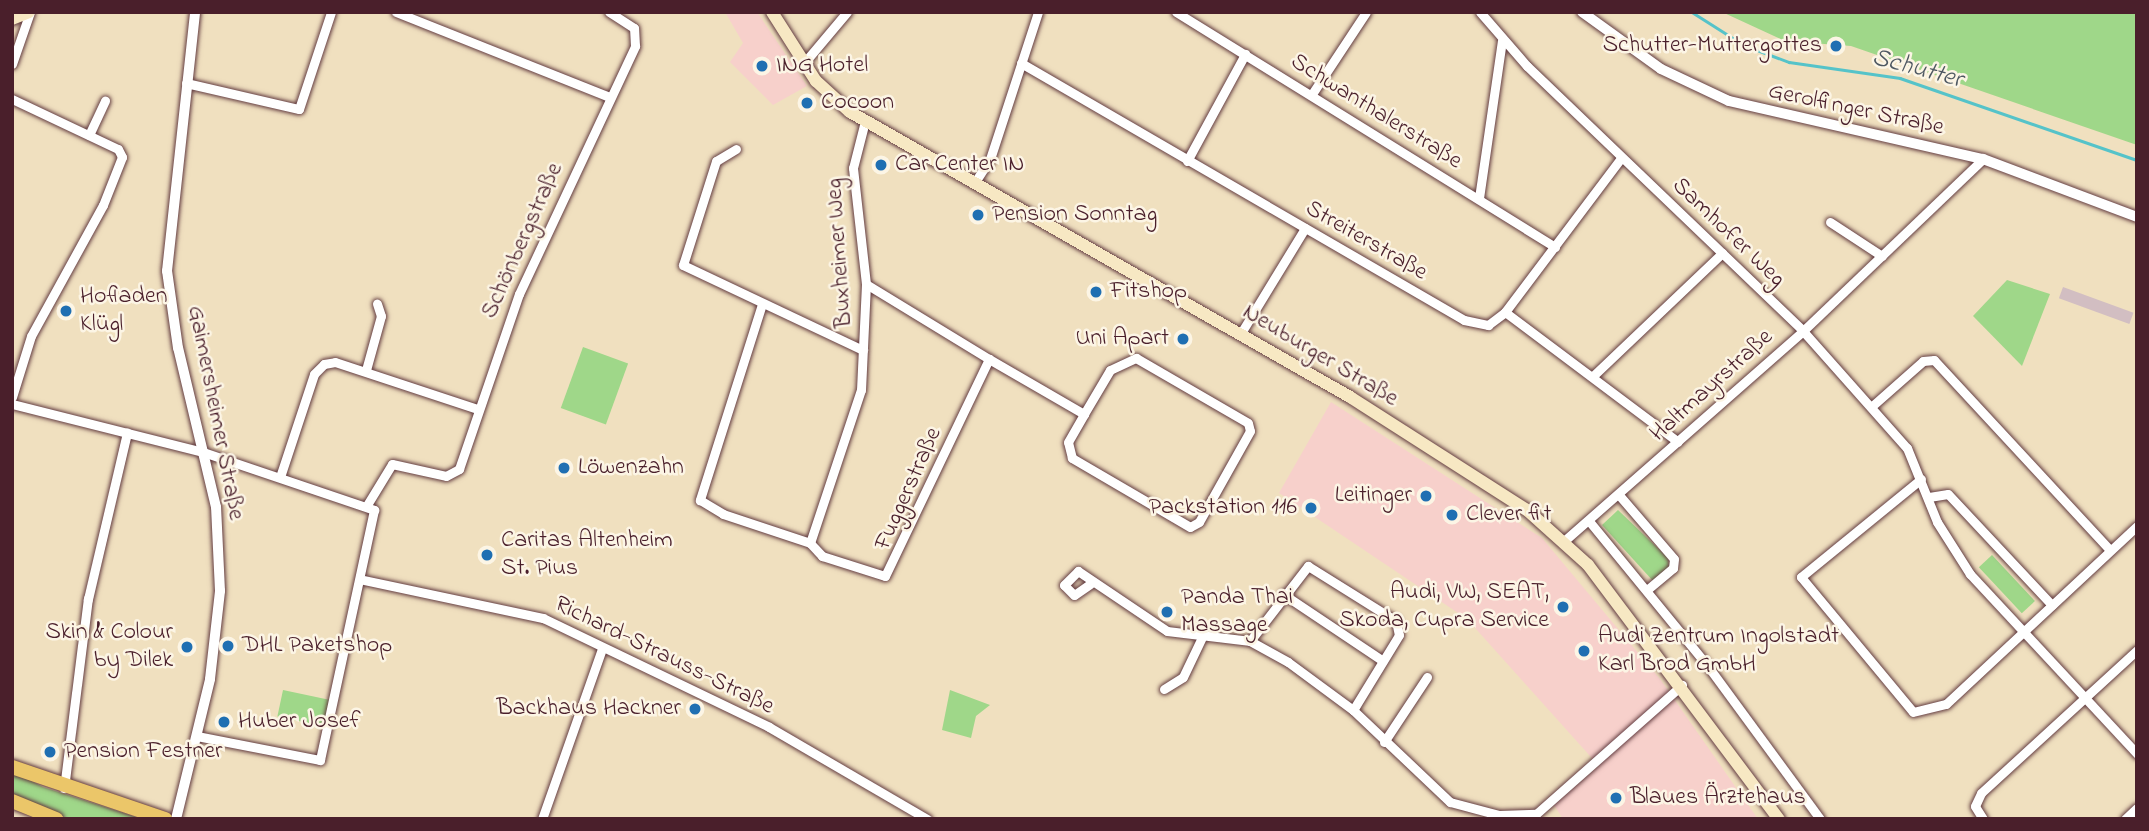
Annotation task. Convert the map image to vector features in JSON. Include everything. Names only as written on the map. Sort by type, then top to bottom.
[{"type":"main road","points":[[12,19],[30,12]]},
{"type":"main road","name":"Neuburger Straße","points":[[772,12],[824,90],[865,121],[1241,333],[1456,462],[1564,541],[1682,685],[1779,819]]},
{"type":"main road","points":[[12,767],[64,788],[165,819]]},
{"type":"main road","points":[[12,801],[55,819]]},
{"type":"street","points":[[12,64],[30,12]]},
{"type":"street","name":"Gaimersheimer Straße","points":[[176,819],[197,736],[220,592],[216,507],[178,348],[167,271],[195,12]]},
{"type":"street","points":[[186,83],[299,109],[331,12]]},
{"type":"street","points":[[396,12],[610,97]]},
{"type":"street","name":"Schönbergstraße","points":[[368,505],[392,464],[455,475],[519,294],[635,46],[634,28],[609,12]]},
{"type":"street","points":[[804,63],[848,12]]},
{"type":"street","points":[[975,182],[990,159],[1038,12]]},
{"type":"street","name":"Schwanthalerstraße","points":[[1176,12],[1555,247]]},
{"type":"street","points":[[1312,94],[1366,12]]},
{"type":"street","name":"Samhofer Weg","points":[[1480,12],[1502,41],[1803,331],[1871,407],[1907,448],[1951,548],[2137,754]]},
{"type":"street","name":"Gerolfinger Straße","points":[[1584,13],[1661,69],[1729,101],[1983,159],[2137,217]]},
{"type":"street","points":[[1479,198],[1502,41]]},
{"type":"street","points":[[1187,161],[1245,54]]},
{"type":"street","name":"Streiterstraße","points":[[1021,64],[1464,320],[1488,326],[1505,312]]},
{"type":"street","points":[[12,99],[121,152],[103,205],[31,336],[12,397]]},
{"type":"street","points":[[89,135],[105,100]]},
{"type":"street","name":"Buxheimer Weg","points":[[810,542],[855,421],[863,350],[866,284],[853,168],[865,121]]},
{"type":"street","points":[[736,149],[716,161],[683,265],[863,350]]},
{"type":"street","points":[[1621,158],[1505,312],[1594,375],[1678,442]]},
{"type":"street","name":"Haltmayrstraße","points":[[1564,541],[1803,331],[1983,159]]},
{"type":"street","points":[[1830,222],[1882,256]]},
{"type":"street","points":[[1241,333],[1304,228]]},
{"type":"street","points":[[1594,375],[1721,253]]},
{"type":"street","points":[[866,284],[1084,414]]},
{"type":"street","points":[[366,370],[381,316],[377,304]]},
{"type":"street","name":"Fuggerstraße","points":[[762,304],[700,500],[723,514],[810,542],[822,556],[874,576],[893,571],[989,359]]},
{"type":"street","points":[[1136,358],[1250,431],[1199,522],[1190,527],[1072,458],[1068,442],[1084,414],[1110,370],[1136,358]]},
{"type":"street","points":[[1871,407],[1923,360],[1934,360],[2110,550]]},
{"type":"street","points":[[280,477],[314,374],[335,362],[366,370],[477,409]]},
{"type":"street","points":[[12,404],[203,452],[368,505],[376,516],[364,580],[320,760],[197,736]]},
{"type":"street","points":[[64,788],[88,599],[127,433]]},
{"type":"street","points":[[1921,479],[1801,577],[1913,712],[1945,704],[2137,526]]},
{"type":"street","points":[[1929,497],[1948,494],[2052,606]]},
{"type":"street","points":[[1619,495],[1674,559],[1673,568],[1647,590]]},
{"type":"street","points":[[1589,521],[1647,590],[1820,819]]},
{"type":"street","points":[[1250,641],[1301,568],[1316,568],[1396,621],[1399,635],[1353,710]]},
{"type":"street","name":"Richard-Strauss-Straße","points":[[364,580],[520,610],[769,727],[904,815],[927,819]]},
{"type":"street","points":[[1090,584],[1167,631],[1250,641],[1353,710],[1426,782],[1469,814],[1536,814],[1682,685]]},
{"type":"street","points":[[1283,594],[1383,661]]},
{"type":"street","points":[[1164,689],[1182,677],[1203,635]]},
{"type":"street","points":[[542,819],[602,649]]},
{"type":"street","points":[[1983,819],[1975,806],[1981,793],[2137,650]]},
{"type":"street","points":[[1384,742],[1427,677]]},
{"type":"street","points":[[2125,819],[2137,808]]},
{"type":"shaded area","points":[[725,12],[757,12],[807,86],[773,105],[730,62],[743,43]]},
{"type":"shaded area","points":[[2063,287],[2133,313],[2129,324],[2059,298]]},
{"type":"shaded area","points":[[1331,402],[1542,538],[1660,679],[1758,819],[1563,819],[1554,805],[1599,766],[1467,619],[1279,493]]},
{"type":"green space","points":[[1722,12],[2137,12],[2137,145],[1851,46],[1785,41]]},
{"type":"green space","points":[[2007,280],[2050,294],[2022,366],[1973,316]]},
{"type":"green space","points":[[583,347],[628,363],[606,424],[561,408]]},
{"type":"green space","points":[[1618,510],[1668,558],[1669,567],[1653,581],[1602,525]]},
{"type":"green space","points":[[1992,555],[2035,601],[2022,613],[1979,567]]},
{"type":"green space","points":[[283,690],[329,700],[323,726],[277,716]]},
{"type":"green space","points":[[950,690],[990,705],[976,716],[971,738],[942,730]]},
{"type":"green space","points":[[12,771],[43,787],[142,819],[71,819],[44,810],[12,795]]},
{"type":"waterway","name":"Schutter","points":[[1692,12],[1744,45],[1789,62],[1900,78],[2137,160]]},
{"type":"place","name":"Schutter-Muttergottes","points":[[1836,46]]},
{"type":"place","name":"ING Hotel","points":[[762,66]]},
{"type":"place","name":"Cocoon","points":[[807,103]]},
{"type":"place","name":"Car Center IN","points":[[881,165]]},
{"type":"place","name":"Pension Sonntag","points":[[978,215]]},
{"type":"place","name":"Fitshop","points":[[1096,292]]},
{"type":"place","name":"Hofladen Klügl","points":[[66,311]]},
{"type":"place","name":"Uni Apart","points":[[1183,339]]},
{"type":"place","name":"Löwenzahn","points":[[564,468]]},
{"type":"place","name":"Leitinger","points":[[1426,496]]},
{"type":"place","name":"Packstation 116","points":[[1311,508]]},
{"type":"place","name":"Clever fit","points":[[1452,515]]},
{"type":"place","name":"Caritas Altenheim St. Pius","points":[[487,555]]},
{"type":"place","name":"Audi, VW, SEAT, Skoda, Cupra Service","points":[[1563,607]]},
{"type":"place","name":"Panda Thai Massage","points":[[1167,612]]},
{"type":"place","name":"DHL Paketshop","points":[[228,646]]},
{"type":"place","name":"Skin & Colour by Dilek","points":[[187,647]]},
{"type":"place","name":"Audi Zentrum Ingolstadt Karl Brod GmbH","points":[[1584,651]]},
{"type":"place","name":"Backhaus Hackner","points":[[695,709]]},
{"type":"place","name":"Huber Josef","points":[[224,722]]},
{"type":"place","name":"Pension Festner","points":[[50,752]]},
{"type":"place","name":"Blaues Ärztehaus","points":[[1616,798]]}]
